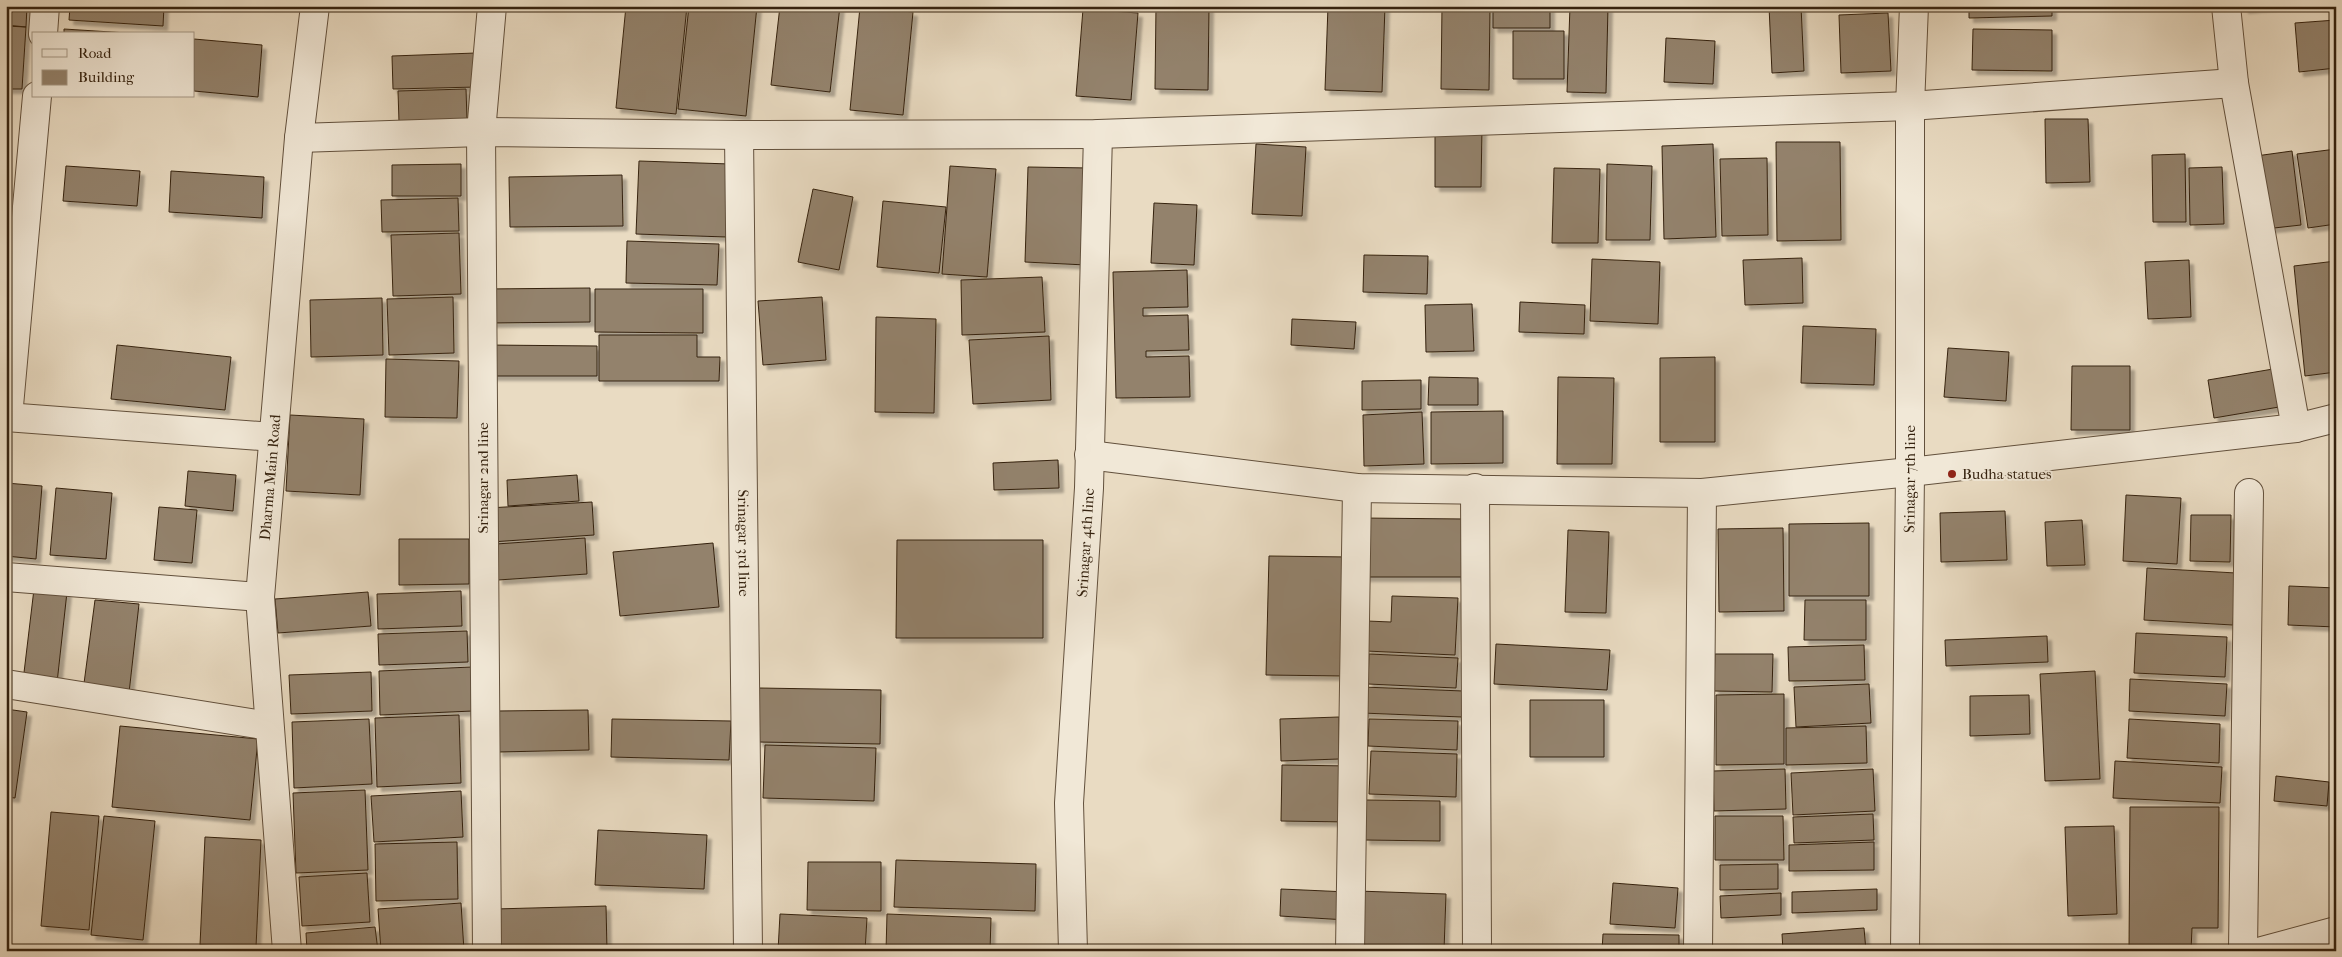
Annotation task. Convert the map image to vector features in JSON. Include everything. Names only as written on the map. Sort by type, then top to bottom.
[{"type":"street","points":[[43,32],[45,6]]},
{"type":"street","name":"Dharma Main Road","points":[[287,951],[260,597],[299,138],[315,6]]},
{"type":"street","name":"Srinagar 2nd line","points":[[487,951],[480,132],[492,6]]},
{"type":"street","name":"Srinagar 7th line","points":[[1905,951],[1910,472],[1910,106],[1914,6]]},
{"type":"street","points":[[2226,6],[2234,83],[2296,428]]},
{"type":"street","points":[[299,138],[480,132],[739,135],[1098,134],[1910,106],[2234,83]]},
{"type":"street","points":[[37,98],[7,417],[273,437]]},
{"type":"street","name":"Srinagar 4th line","points":[[1073,951],[1069,803],[1089,488],[1098,134]]},
{"type":"street","name":"Srinagar 3rd line","points":[[739,135],[748,951]]},
{"type":"street","points":[[1089,455],[1357,488],[1475,488],[1702,493],[1910,472],[2296,428],[2336,418]]},
{"type":"street","points":[[1350,951],[1357,488]]},
{"type":"street","points":[[1475,488],[1477,951]]},
{"type":"street","points":[[1698,951],[1702,493]]},
{"type":"street","points":[[2243,951],[2249,494]]},
{"type":"street","points":[[6,578],[260,597]]},
{"type":"street","points":[[6,684],[269,726]]},
{"type":"street","points":[[2262,951],[2336,931]]},
{"type":"building","points":[[6,6],[27,6],[26,27],[6,25]]},
{"type":"building","points":[[70,6],[164,6],[163,26],[69,20]]},
{"type":"building","points":[[626,6],[687,6],[676,114],[616,108]]},
{"type":"building","points":[[689,6],[757,6],[746,116],[678,109]]},
{"type":"building","points":[[780,6],[840,6],[830,92],[771,85]]},
{"type":"building","points":[[1156,6],[1209,6],[1208,90],[1155,89]]},
{"type":"building","points":[[1328,6],[1385,6],[1382,92],[1325,90]]},
{"type":"building","points":[[1442,6],[1490,6],[1489,90],[1441,89]]},
{"type":"building","points":[[1493,6],[1550,6],[1550,28],[1493,28]]},
{"type":"building","points":[[1570,6],[1608,6],[1606,93],[1567,92]]},
{"type":"building","points":[[1769,6],[1801,6],[1804,71],[1772,73]]},
{"type":"building","points":[[1969,6],[2052,6],[2052,16],[1969,18]]},
{"type":"building","points":[[2244,6],[2272,6],[2244,9]]},
{"type":"building","points":[[860,7],[913,12],[903,115],[850,110]]},
{"type":"building","points":[[1083,9],[1138,13],[1131,100],[1076,96]]},
{"type":"building","points":[[1888,13],[1891,71],[1841,73],[1839,15]]},
{"type":"building","points":[[2336,20],[2336,68],[2299,72],[2295,23]]},
{"type":"building","points":[[6,26],[26,27],[22,89],[6,89]]},
{"type":"building","points":[[64,29],[111,32],[64,32]]},
{"type":"building","points":[[1973,29],[2052,30],[2052,71],[1972,70]]},
{"type":"building","points":[[1513,31],[1564,31],[1564,79],[1513,79]]},
{"type":"building","points":[[1666,38],[1715,41],[1713,84],[1664,82]]},
{"type":"building","points":[[195,39],[262,45],[258,97],[195,91]]},
{"type":"building","points":[[476,53],[477,87],[393,89],[392,56]]},
{"type":"building","points":[[466,89],[467,120],[399,122],[398,91]]},
{"type":"building","points":[[2045,119],[2088,119],[2090,182],[2046,183]]},
{"type":"building","points":[[1435,126],[1482,127],[1481,187],[1435,187]]},
{"type":"building","points":[[1776,142],[1840,142],[1841,240],[1777,241]]},
{"type":"building","points":[[1256,144],[1306,147],[1302,216],[1252,214]]},
{"type":"building","points":[[1713,144],[1716,237],[1664,239],[1662,146]]},
{"type":"building","points":[[2336,149],[2336,224],[2308,228],[2297,154]]},
{"type":"building","points":[[2292,151],[2301,225],[2265,229],[2256,156]]},
{"type":"building","points":[[2185,154],[2186,222],[2153,222],[2152,155]]},
{"type":"building","points":[[1767,158],[1768,235],[1722,236],[1720,159]]},
{"type":"building","points":[[639,161],[730,164],[727,237],[636,234]]},
{"type":"building","points":[[461,164],[461,196],[392,196],[392,165]]},
{"type":"building","points":[[1607,164],[1652,166],[1650,240],[1606,240]]},
{"type":"building","points":[[66,166],[140,171],[137,206],[63,201]]},
{"type":"building","points":[[950,166],[996,169],[987,277],[942,274]]},
{"type":"building","points":[[1028,167],[1089,168],[1086,265],[1025,262]]},
{"type":"building","points":[[2222,167],[2224,224],[2190,225],[2189,168]]},
{"type":"building","points":[[1554,168],[1600,169],[1598,243],[1552,243]]},
{"type":"building","points":[[171,171],[264,177],[262,218],[169,212]]},
{"type":"building","points":[[622,175],[623,226],[510,227],[509,177]]},
{"type":"building","points":[[813,189],[853,197],[839,270],[798,262]]},
{"type":"building","points":[[458,198],[459,231],[382,232],[381,200]]},
{"type":"building","points":[[883,201],[946,207],[939,273],[877,267]]},
{"type":"building","points":[[1154,203],[1197,205],[1194,265],[1151,263]]},
{"type":"building","points":[[459,233],[461,294],[393,296],[391,235]]},
{"type":"building","points":[[627,241],[719,244],[717,285],[626,283]]},
{"type":"building","points":[[1364,255],[1428,256],[1427,294],[1363,292]]},
{"type":"building","points":[[1802,258],[1803,303],[1745,305],[1743,260]]},
{"type":"building","points":[[1592,259],[1660,262],[1658,324],[1590,321]]},
{"type":"building","points":[[2189,260],[2191,317],[2148,319],[2145,262]]},
{"type":"building","points":[[2336,261],[2336,372],[2305,376],[2294,266]]},
{"type":"building","points":[[1187,270],[1188,307],[1143,308],[1143,316],[1188,315],[1189,350],[1146,351],[1146,357],[1189,356],[1190,397],[1116,398],[1113,272]]},
{"type":"building","points":[[1042,277],[1045,332],[962,335],[961,280]]},
{"type":"building","points":[[590,288],[590,322],[486,323],[486,289]]},
{"type":"building","points":[[595,289],[703,289],[703,333],[595,332]]},
{"type":"building","points":[[453,297],[454,353],[389,355],[387,299]]},
{"type":"building","points":[[822,297],[826,360],[763,365],[758,301]]},
{"type":"building","points":[[382,298],[383,355],[311,357],[310,300]]},
{"type":"building","points":[[1520,302],[1585,305],[1584,334],[1519,332]]},
{"type":"building","points":[[1472,304],[1474,351],[1426,352],[1425,305]]},
{"type":"building","points":[[876,317],[936,319],[934,413],[875,412]]},
{"type":"building","points":[[1292,319],[1356,322],[1354,349],[1291,345]]},
{"type":"building","points":[[1803,326],[1876,329],[1874,385],[1801,383]]},
{"type":"building","points":[[599,335],[697,335],[697,357],[720,357],[719,381],[599,381]]},
{"type":"building","points":[[1049,336],[1051,400],[973,404],[969,340]]},
{"type":"building","points":[[117,345],[231,357],[225,410],[111,399]]},
{"type":"building","points":[[486,345],[597,346],[597,376],[488,376]]},
{"type":"building","points":[[1948,348],[2009,352],[2006,401],[1944,397]]},
{"type":"building","points":[[1715,357],[1715,442],[1660,442],[1660,358]]},
{"type":"building","points":[[386,359],[459,361],[457,418],[385,417]]},
{"type":"building","points":[[2072,366],[2130,366],[2130,430],[2071,430]]},
{"type":"building","points":[[2273,369],[2279,407],[2214,418],[2208,380]]},
{"type":"building","points":[[1429,377],[1478,378],[1478,405],[1428,405]]},
{"type":"building","points":[[1558,377],[1614,378],[1612,464],[1557,464]]},
{"type":"building","points":[[1421,380],[1421,409],[1362,410],[1362,381]]},
{"type":"building","points":[[1503,411],[1503,463],[1431,464],[1431,412]]},
{"type":"building","points":[[1422,412],[1424,464],[1364,466],[1363,415]]},
{"type":"building","points":[[290,415],[364,419],[360,495],[286,491]]},
{"type":"building","points":[[1058,460],[1059,488],[994,490],[993,463]]},
{"type":"building","points":[[188,471],[236,475],[233,511],[185,506]]},
{"type":"building","points":[[577,475],[579,501],[508,506],[507,480]]},
{"type":"building","points":[[6,483],[42,486],[36,559],[6,556]]},
{"type":"building","points":[[56,488],[112,493],[106,559],[50,555]]},
{"type":"building","points":[[2126,495],[2181,498],[2177,564],[2123,561]]},
{"type":"building","points":[[592,502],[594,535],[491,542],[488,508]]},
{"type":"building","points":[[159,507],[197,510],[192,563],[154,560]]},
{"type":"building","points":[[2005,511],[2007,560],[1941,562],[1940,513]]},
{"type":"building","points":[[2191,515],[2231,515],[2230,562],[2190,561]]},
{"type":"building","points":[[1361,518],[1465,519],[1464,577],[1361,577]]},
{"type":"building","points":[[2082,520],[2085,565],[2047,566],[2045,522]]},
{"type":"building","points":[[1869,523],[1869,596],[1789,596],[1789,524]]},
{"type":"building","points":[[1783,528],[1784,611],[1719,612],[1718,529]]},
{"type":"building","points":[[1568,530],[1609,532],[1606,613],[1565,612]]},
{"type":"building","points":[[585,538],[587,574],[498,580],[496,544]]},
{"type":"building","points":[[399,539],[469,539],[469,584],[399,585]]},
{"type":"building","points":[[897,540],[1043,540],[1043,638],[896,638]]},
{"type":"building","points":[[713,543],[719,607],[620,616],[613,552]]},
{"type":"building","points":[[1269,556],[1349,557],[1347,676],[1266,675]]},
{"type":"building","points":[[2147,568],[2236,573],[2233,625],[2144,620]]},
{"type":"building","points":[[2289,586],[2336,588],[2336,627],[2288,625]]},
{"type":"building","points":[[34,589],[67,592],[57,683],[23,681]]},
{"type":"building","points":[[461,591],[462,626],[378,629],[377,594]]},
{"type":"building","points":[[368,592],[371,626],[278,633],[275,599]]},
{"type":"building","points":[[1392,596],[1458,598],[1455,655],[1366,651],[1367,621],[1391,622]]},
{"type":"building","points":[[95,600],[139,604],[129,693],[83,691]]},
{"type":"building","points":[[1805,600],[1866,600],[1866,640],[1804,640]]},
{"type":"building","points":[[467,631],[468,662],[379,665],[378,634]]},
{"type":"building","points":[[2136,633],[2227,637],[2225,677],[2134,673]]},
{"type":"building","points":[[2047,636],[2048,662],[1946,666],[1945,640]]},
{"type":"building","points":[[1496,644],[1610,650],[1607,690],[1494,684]]},
{"type":"building","points":[[1864,645],[1865,680],[1789,681],[1788,647]]},
{"type":"building","points":[[1369,654],[1458,658],[1456,688],[1368,684]]},
{"type":"building","points":[[1715,654],[1773,654],[1772,692],[1714,691]]},
{"type":"building","points":[[472,667],[473,711],[380,715],[379,671]]},
{"type":"building","points":[[2095,671],[2100,779],[2045,781],[2040,674]]},
{"type":"building","points":[[371,672],[372,711],[291,714],[289,675]]},
{"type":"building","points":[[2130,679],[2227,684],[2225,716],[2129,711]]},
{"type":"building","points":[[1869,684],[1871,723],[1796,727],[1794,687]]},
{"type":"building","points":[[1363,687],[1463,691],[1462,717],[1362,713]]},
{"type":"building","points":[[759,688],[881,690],[880,744],[758,742]]},
{"type":"building","points":[[1784,694],[1784,764],[1716,765],[1716,695]]},
{"type":"building","points":[[2029,695],[2030,734],[1970,736],[1970,696]]},
{"type":"building","points":[[1530,700],[1604,700],[1604,757],[1530,757]]},
{"type":"building","points":[[6,709],[27,712],[15,798],[6,797]]},
{"type":"building","points":[[588,710],[589,750],[498,752],[497,711]]},
{"type":"building","points":[[459,715],[461,783],[377,787],[375,718]]},
{"type":"building","points":[[1339,717],[1339,759],[1281,761],[1280,719]]},
{"type":"building","points":[[369,719],[372,784],[294,788],[292,722]]},
{"type":"building","points":[[612,719],[731,721],[729,760],[611,757]]},
{"type":"building","points":[[1369,719],[1458,721],[1457,750],[1368,746]]},
{"type":"building","points":[[2129,719],[2220,724],[2219,763],[2127,758]]},
{"type":"building","points":[[120,726],[258,739],[250,820],[112,807]]},
{"type":"building","points":[[1866,726],[1867,763],[1786,765],[1786,728]]},
{"type":"building","points":[[765,745],[876,748],[874,801],[763,798]]},
{"type":"building","points":[[1371,751],[1457,754],[1456,797],[1369,794]]},
{"type":"building","points":[[2115,761],[2222,767],[2220,803],[2113,798]]},
{"type":"building","points":[[1282,765],[1351,766],[1350,822],[1281,821]]},
{"type":"building","points":[[1785,769],[1786,809],[1714,811],[1713,771]]},
{"type":"building","points":[[1873,769],[1875,811],[1793,815],[1791,773]]},
{"type":"building","points":[[2276,776],[2329,782],[2327,806],[2274,801]]},
{"type":"building","points":[[2336,776],[2336,840],[2333,840]]},
{"type":"building","points":[[365,790],[368,870],[296,873],[293,793]]},
{"type":"building","points":[[461,791],[463,837],[374,842],[371,796]]},
{"type":"building","points":[[1366,800],[1440,801],[1440,841],[1365,840]]},
{"type":"building","points":[[2130,807],[2219,807],[2218,928],[2192,928],[2191,951],[2129,951]]},
{"type":"building","points":[[51,812],[99,816],[89,930],[41,926]]},
{"type":"building","points":[[1873,814],[1874,840],[1794,843],[1793,817]]},
{"type":"building","points":[[104,816],[155,821],[143,940],[91,935]]},
{"type":"building","points":[[1715,816],[1783,816],[1784,860],[1715,860]]},
{"type":"building","points":[[2114,826],[2117,914],[2068,916],[2065,827]]},
{"type":"building","points":[[598,830],[707,835],[704,889],[595,885]]},
{"type":"building","points":[[205,837],[261,840],[256,947],[200,945]]},
{"type":"building","points":[[457,842],[458,899],[376,901],[375,844]]},
{"type":"building","points":[[1874,842],[1874,870],[1789,871],[1789,845]]},
{"type":"building","points":[[896,860],[1036,864],[1035,911],[894,907]]},
{"type":"building","points":[[808,862],[881,862],[881,911],[807,910]]},
{"type":"building","points":[[1778,864],[1778,889],[1720,890],[1720,865]]},
{"type":"building","points":[[367,873],[370,922],[302,926],[299,877]]},
{"type":"building","points":[[1613,883],[1678,888],[1675,928],[1610,924]]},
{"type":"building","points":[[1281,889],[1348,892],[1347,920],[1280,916]]},
{"type":"building","points":[[1877,889],[1877,910],[1792,913],[1792,892]]},
{"type":"building","points":[[1357,891],[1446,894],[1444,951],[1355,951]]},
{"type":"building","points":[[1781,893],[1781,915],[1721,918],[1720,896]]},
{"type":"building","points":[[461,903],[464,951],[381,951],[378,909]]},
{"type":"building","points":[[606,906],[607,950],[496,951],[495,909]]},
{"type":"building","points":[[780,914],[867,918],[865,951],[778,951]]},
{"type":"building","points":[[887,914],[991,918],[990,951],[886,951]]},
{"type":"building","points":[[375,927],[378,951],[307,951],[306,933]]},
{"type":"building","points":[[1864,928],[1866,951],[1783,951],[1782,934]]},
{"type":"building","points":[[1603,934],[1679,935],[1679,951],[1602,951]]},
{"type":"place","name":"Budha statues","points":[[1952,474]]}]
